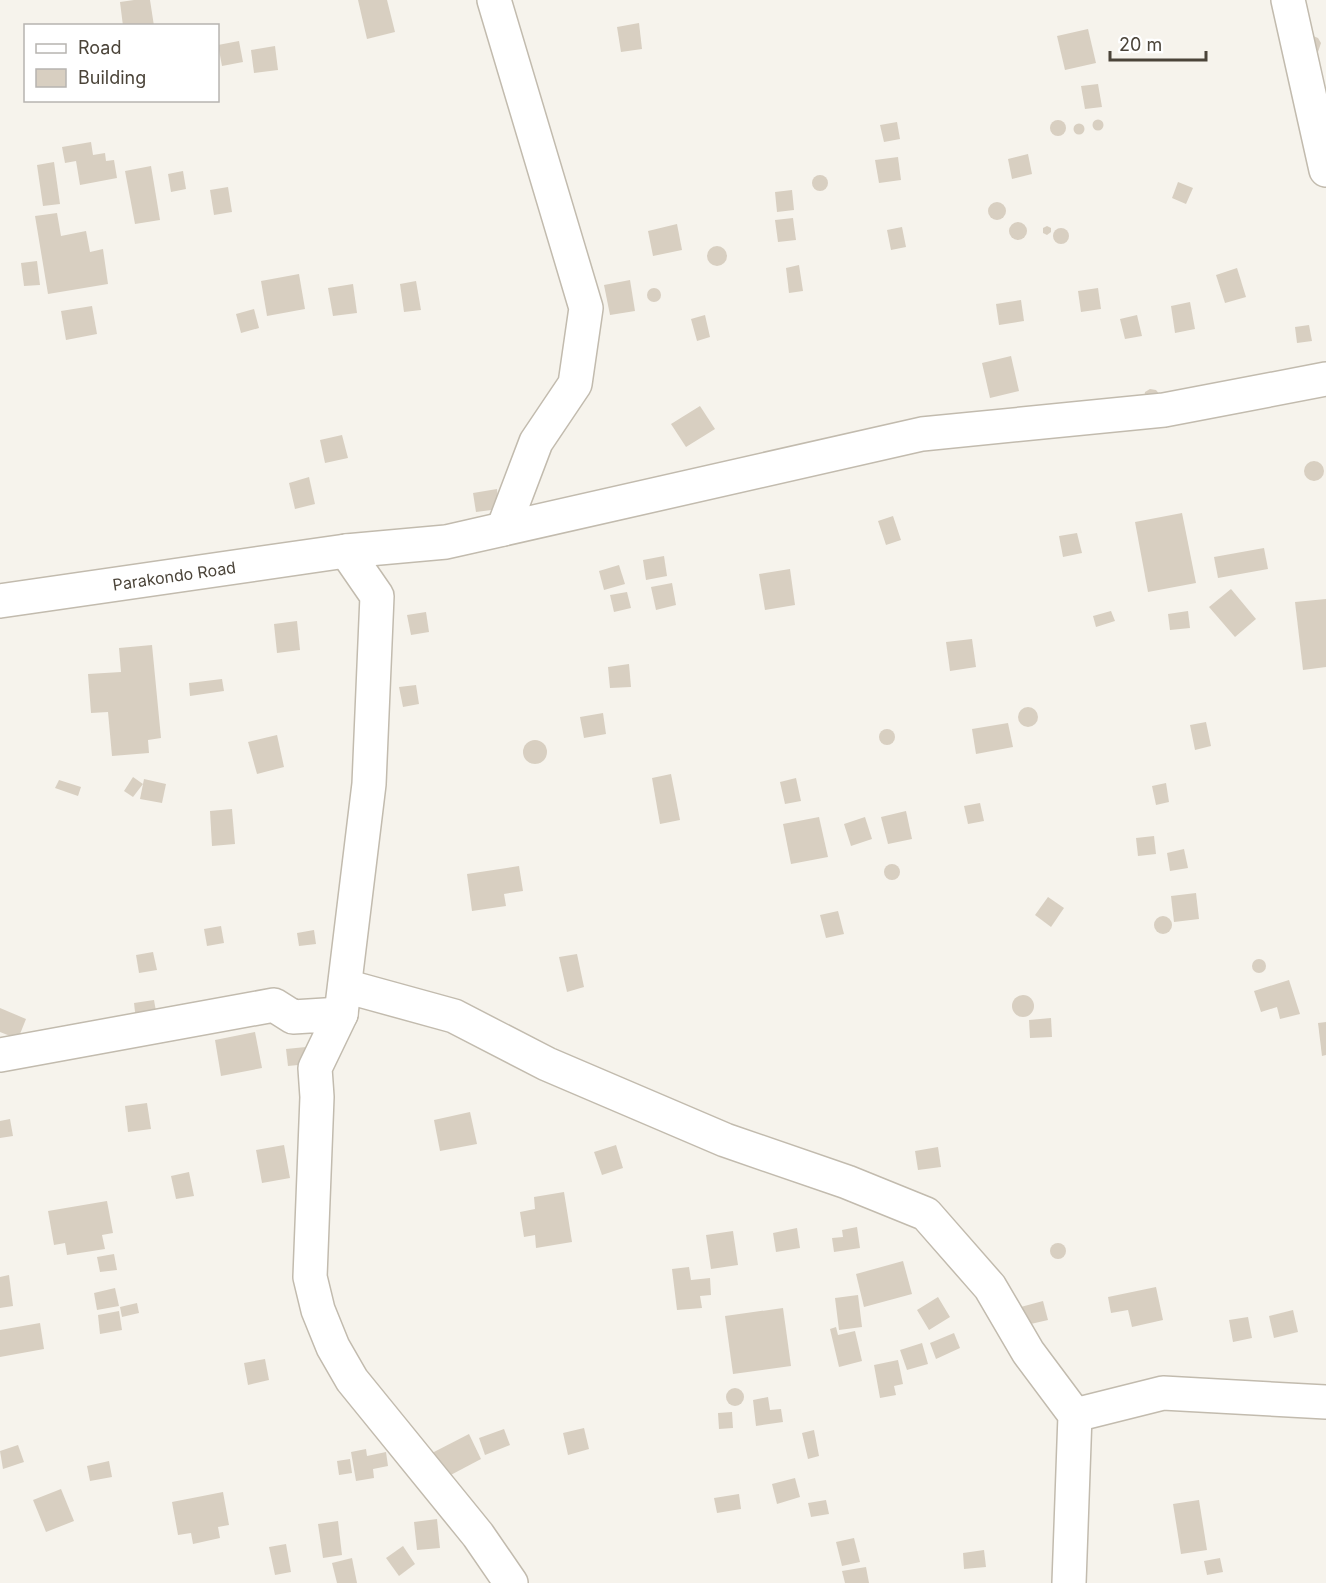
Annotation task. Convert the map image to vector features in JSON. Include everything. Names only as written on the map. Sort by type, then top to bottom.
[{"type":"street","points":[[494,0],[586,308],[574,384],[536,442],[503,529]]},
{"type":"street","points":[[1288,0],[1326,170]]},
{"type":"street","name":"Parakondo Road","points":[[0,601],[346,551],[446,542],[922,434],[1164,410],[1326,379]]},
{"type":"street","points":[[346,551],[377,596],[369,784],[343,1000],[315,1068],[317,1097],[310,1277],[318,1310],[333,1347],[352,1380],[478,1535],[511,1583]]},
{"type":"street","points":[[0,1055],[274,1005],[293,1017],[343,1000],[454,1016],[547,1064],[725,1140],[847,1182],[926,1214],[990,1287],[1028,1352],[1075,1415],[1069,1583]]},
{"type":"street","points":[[1075,1415],[1163,1394],[1326,1402]]},
{"type":"building","points":[[150,0],[154,24],[123,24],[120,2]]},
{"type":"building","points":[[358,0],[387,0],[395,32],[367,39]]},
{"type":"building","points":[[639,23],[642,49],[621,52],[617,27]]},
{"type":"building","points":[[1088,29],[1096,63],[1065,70],[1057,36]]},
{"type":"building","points":[[1313,36],[1321,43],[1318,52],[1313,53],[1308,38]]},
{"type":"building","points":[[239,41],[243,62],[222,66],[219,45]]},
{"type":"building","points":[[275,46],[278,70],[254,73],[251,50]]},
{"type":"building","points":[[1098,84],[1102,107],[1085,109],[1081,86]]},
{"type":"building","points":[[1098,119],[1104,125],[1098,131],[1092,125]]},
{"type":"building","points":[[1058,120],[1064,122],[1066,128],[1064,134],[1058,136],[1052,134],[1050,128],[1052,122]]},
{"type":"building","points":[[897,122],[900,139],[884,142],[880,125]]},
{"type":"building","points":[[1079,123],[1085,129],[1079,135],[1073,129]]},
{"type":"building","points":[[91,142],[93,155],[105,153],[106,161],[114,160],[117,178],[80,185],[76,161],[65,163],[62,147]]},
{"type":"building","points":[[1028,154],[1032,174],[1012,179],[1008,159]]},
{"type":"building","points":[[898,157],[901,180],[879,183],[875,160]]},
{"type":"building","points":[[54,162],[60,204],[43,206],[37,165]]},
{"type":"building","points":[[151,166],[160,220],[135,224],[125,171]]},
{"type":"building","points":[[183,171],[186,189],[171,192],[168,174]]},
{"type":"building","points":[[820,175],[826,177],[828,183],[826,189],[820,191],[814,189],[812,183],[814,177]]},
{"type":"building","points":[[1178,182],[1193,188],[1186,204],[1172,198]]},
{"type":"building","points":[[228,187],[232,212],[214,215],[210,190]]},
{"type":"building","points":[[792,190],[794,210],[777,212],[775,192]]},
{"type":"building","points":[[997,202],[1003,205],[1006,211],[1003,217],[997,220],[991,217],[988,211],[991,205]]},
{"type":"building","points":[[57,213],[61,236],[86,231],[90,252],[103,249],[108,284],[48,294],[35,216]]},
{"type":"building","points":[[793,218],[796,240],[778,242],[775,220]]},
{"type":"building","points":[[1018,222],[1024,225],[1027,231],[1024,237],[1018,240],[1012,237],[1009,231],[1012,225]]},
{"type":"building","points":[[677,224],[682,250],[653,256],[648,231]]},
{"type":"building","points":[[1047,226],[1051,228],[1051,232],[1047,235],[1043,233],[1043,228]]},
{"type":"building","points":[[902,227],[906,247],[891,250],[887,230]]},
{"type":"building","points":[[1061,228],[1067,230],[1069,236],[1067,242],[1061,244],[1055,242],[1053,236],[1055,230]]},
{"type":"building","points":[[713,246],[721,246],[727,252],[727,260],[721,266],[713,266],[707,260],[707,252]]},
{"type":"building","points":[[37,261],[40,285],[24,286],[21,263]]},
{"type":"building","points":[[799,265],[803,291],[789,293],[786,268]]},
{"type":"building","points":[[1237,268],[1246,297],[1225,303],[1216,275]]},
{"type":"building","points":[[299,274],[305,309],[267,316],[261,281]]},
{"type":"building","points":[[630,280],[635,311],[610,315],[604,285]]},
{"type":"building","points":[[416,281],[421,310],[404,312],[400,284]]},
{"type":"building","points":[[353,284],[357,313],[333,316],[328,288]]},
{"type":"building","points":[[651,288],[657,288],[661,295],[657,302],[651,302],[647,298],[647,292]]},
{"type":"building","points":[[1098,288],[1101,309],[1081,312],[1078,291]]},
{"type":"building","points":[[1021,300],[1024,321],[999,325],[996,304]]},
{"type":"building","points":[[1190,302],[1195,329],[1175,333],[1171,306]]},
{"type":"building","points":[[92,306],[97,334],[66,340],[61,311]]},
{"type":"building","points":[[254,309],[259,328],[241,333],[236,314]]},
{"type":"building","points":[[705,315],[710,337],[697,341],[691,319]]},
{"type":"building","points":[[1137,315],[1142,336],[1125,339],[1120,319]]},
{"type":"building","points":[[1309,325],[1312,341],[1297,343],[1295,327]]},
{"type":"building","points":[[1011,356],[1019,391],[990,398],[982,363]]},
{"type":"building","points":[[1150,389],[1156,390],[1160,395],[1144,399],[1145,392]]},
{"type":"building","points":[[700,406],[715,429],[686,447],[671,424]]},
{"type":"building","points":[[342,435],[348,458],[325,463],[320,440]]},
{"type":"building","points":[[1314,461],[1321,464],[1324,471],[1321,478],[1314,481],[1307,478],[1304,471],[1307,464]]},
{"type":"building","points":[[309,477],[315,504],[295,509],[289,483]]},
{"type":"building","points":[[497,489],[499,509],[476,512],[473,493]]},
{"type":"building","points":[[1182,513],[1196,583],[1148,592],[1135,522]]},
{"type":"building","points":[[893,516],[901,540],[886,545],[878,521]]},
{"type":"building","points":[[1077,533],[1082,553],[1063,557],[1059,536]]},
{"type":"building","points":[[1264,548],[1268,569],[1218,578],[1214,557]]},
{"type":"building","points":[[664,556],[667,576],[646,580],[643,560]]},
{"type":"building","points":[[619,565],[625,584],[604,590],[599,571]]},
{"type":"building","points":[[790,569],[795,605],[765,610],[759,574]]},
{"type":"building","points":[[672,583],[676,605],[656,610],[651,587]]},
{"type":"building","points":[[1231,589],[1256,619],[1235,637],[1209,607]]},
{"type":"building","points":[[627,592],[631,608],[614,612],[610,595]]},
{"type":"building","points":[[1326,599],[1326,667],[1303,670],[1295,602]]},
{"type":"building","points":[[1111,611],[1115,621],[1096,627],[1093,616]]},
{"type":"building","points":[[1188,611],[1190,628],[1170,630],[1168,614]]},
{"type":"building","points":[[426,612],[429,632],[411,635],[407,615]]},
{"type":"building","points":[[297,621],[300,650],[277,653],[274,624]]},
{"type":"building","points":[[972,639],[976,667],[950,671],[946,642]]},
{"type":"building","points":[[152,645],[161,738],[148,740],[149,753],[112,756],[108,712],[91,713],[88,674],[121,672],[119,648]]},
{"type":"building","points":[[629,664],[631,687],[610,688],[608,667]]},
{"type":"building","points":[[222,679],[224,691],[190,696],[189,683]]},
{"type":"building","points":[[416,685],[419,704],[403,707],[399,687]]},
{"type":"building","points":[[1028,707],[1035,710],[1038,717],[1035,724],[1028,727],[1021,724],[1018,717],[1021,710]]},
{"type":"building","points":[[603,713],[606,734],[584,738],[580,717]]},
{"type":"building","points":[[1206,722],[1211,746],[1195,750],[1190,725]]},
{"type":"building","points":[[1008,723],[1013,747],[976,754],[972,729]]},
{"type":"building","points":[[887,729],[895,737],[887,745],[879,737]]},
{"type":"building","points":[[277,735],[284,767],[257,774],[248,742]]},
{"type":"building","points":[[535,740],[543,744],[547,752],[543,760],[535,764],[527,760],[523,752],[527,744]]},
{"type":"building","points":[[671,774],[680,820],[660,824],[652,778]]},
{"type":"building","points":[[133,777],[143,784],[133,797],[124,791]]},
{"type":"building","points":[[796,778],[801,801],[785,804],[780,782]]},
{"type":"building","points":[[144,779],[166,784],[162,803],[140,799]]},
{"type":"building","points":[[59,780],[81,787],[78,796],[55,788]]},
{"type":"building","points":[[1166,783],[1169,802],[1156,805],[1152,786]]},
{"type":"building","points":[[980,803],[984,821],[968,824],[964,806]]},
{"type":"building","points":[[232,809],[235,844],[212,846],[210,811]]},
{"type":"building","points":[[906,811],[912,839],[888,844],[881,817]]},
{"type":"building","points":[[819,817],[828,857],[791,864],[783,824]]},
{"type":"building","points":[[865,817],[872,839],[851,846],[844,824]]},
{"type":"building","points":[[1154,836],[1156,854],[1138,856],[1136,838]]},
{"type":"building","points":[[1184,849],[1188,868],[1170,871],[1167,853]]},
{"type":"building","points":[[889,864],[895,864],[900,872],[898,878],[889,880],[884,875],[884,869]]},
{"type":"building","points":[[519,866],[523,891],[504,894],[506,906],[472,911],[467,874]]},
{"type":"building","points":[[1196,893],[1199,919],[1174,922],[1171,896]]},
{"type":"building","points":[[1048,897],[1064,908],[1051,927],[1035,915]]},
{"type":"building","points":[[838,911],[844,934],[826,938],[820,915]]},
{"type":"building","points":[[1163,916],[1169,919],[1172,925],[1169,931],[1163,934],[1157,931],[1154,925],[1157,919]]},
{"type":"building","points":[[221,926],[224,943],[207,946],[204,929]]},
{"type":"building","points":[[314,930],[316,944],[299,946],[297,933]]},
{"type":"building","points":[[153,952],[157,970],[139,973],[136,955]]},
{"type":"building","points":[[577,954],[584,987],[567,992],[559,957]]},
{"type":"building","points":[[1259,959],[1264,961],[1266,966],[1264,971],[1259,973],[1254,971],[1252,966],[1254,961]]},
{"type":"building","points":[[1289,980],[1300,1014],[1280,1019],[1277,1007],[1261,1012],[1254,991]]},
{"type":"building","points":[[1023,995],[1031,998],[1034,1006],[1031,1014],[1023,1017],[1015,1014],[1012,1006],[1015,998]]},
{"type":"building","points":[[154,1000],[157,1017],[136,1020],[134,1003]]},
{"type":"building","points":[[0,1008],[26,1019],[18,1039],[0,1032]]},
{"type":"building","points":[[1051,1018],[1052,1037],[1030,1038],[1029,1020]]},
{"type":"building","points":[[1326,1022],[1326,1055],[1322,1056],[1318,1023]]},
{"type":"building","points":[[255,1032],[262,1068],[221,1076],[215,1040]]},
{"type":"building","points":[[306,1047],[308,1064],[288,1066],[286,1049]]},
{"type":"building","points":[[147,1103],[151,1129],[128,1132],[125,1106]]},
{"type":"building","points":[[470,1112],[477,1144],[440,1151],[434,1120]]},
{"type":"building","points":[[10,1119],[13,1136],[0,1138],[0,1121]]},
{"type":"building","points":[[284,1145],[290,1178],[262,1183],[256,1150]]},
{"type":"building","points":[[616,1145],[623,1168],[602,1175],[594,1152]]},
{"type":"building","points":[[938,1147],[941,1167],[918,1170],[915,1151]]},
{"type":"building","points":[[189,1172],[194,1196],[176,1199],[171,1176]]},
{"type":"building","points":[[564,1192],[572,1242],[536,1248],[535,1235],[524,1237],[520,1212],[535,1209],[534,1197]]},
{"type":"building","points":[[107,1201],[113,1233],[102,1235],[105,1249],[67,1255],[65,1243],[54,1245],[48,1211]]},
{"type":"building","points":[[857,1227],[860,1248],[834,1252],[832,1238],[843,1237],[842,1230]]},
{"type":"building","points":[[797,1228],[800,1248],[776,1252],[773,1233]]},
{"type":"building","points":[[733,1231],[738,1265],[711,1269],[706,1235]]},
{"type":"building","points":[[1055,1243],[1061,1243],[1066,1251],[1064,1257],[1055,1259],[1050,1254],[1050,1248]]},
{"type":"building","points":[[114,1254],[117,1270],[100,1272],[97,1257]]},
{"type":"building","points":[[903,1261],[912,1294],[864,1307],[856,1274]]},
{"type":"building","points":[[689,1267],[691,1280],[710,1278],[711,1295],[700,1296],[702,1308],[677,1310],[672,1269]]},
{"type":"building","points":[[9,1275],[13,1306],[0,1308],[0,1277]]},
{"type":"building","points":[[1156,1287],[1163,1320],[1132,1327],[1128,1310],[1111,1313],[1108,1297]]},
{"type":"building","points":[[115,1288],[119,1306],[97,1310],[94,1293]]},
{"type":"building","points":[[858,1295],[862,1327],[839,1330],[835,1298]]},
{"type":"building","points":[[938,1297],[950,1317],[929,1330],[917,1310]]},
{"type":"building","points":[[1043,1301],[1048,1320],[1022,1326],[1017,1308]]},
{"type":"building","points":[[137,1303],[139,1313],[122,1317],[120,1307]]},
{"type":"building","points":[[783,1308],[791,1366],[733,1374],[725,1316]]},
{"type":"building","points":[[1293,1310],[1298,1332],[1274,1338],[1269,1316]]},
{"type":"building","points":[[119,1311],[122,1330],[100,1334],[98,1315]]},
{"type":"building","points":[[1248,1317],[1252,1338],[1233,1342],[1229,1320]]},
{"type":"building","points":[[40,1323],[44,1349],[0,1357],[0,1330]]},
{"type":"building","points":[[836,1327],[838,1335],[855,1331],[862,1361],[839,1367],[830,1329]]},
{"type":"building","points":[[954,1333],[960,1348],[936,1359],[930,1343]]},
{"type":"building","points":[[922,1343],[928,1364],[907,1370],[900,1350]]},
{"type":"building","points":[[265,1359],[269,1380],[248,1385],[244,1363]]},
{"type":"building","points":[[898,1360],[903,1384],[894,1386],[896,1395],[880,1398],[874,1365]]},
{"type":"building","points":[[735,1388],[741,1391],[744,1397],[741,1403],[735,1406],[729,1403],[726,1397],[729,1391]]},
{"type":"building","points":[[768,1397],[770,1410],[781,1409],[783,1422],[756,1426],[753,1400]]},
{"type":"building","points":[[732,1412],[733,1428],[719,1429],[718,1413]]},
{"type":"building","points":[[584,1428],[589,1449],[568,1455],[563,1433]]},
{"type":"building","points":[[504,1429],[510,1445],[485,1455],[479,1438]]},
{"type":"building","points":[[814,1430],[819,1456],[808,1459],[802,1433]]},
{"type":"building","points":[[469,1434],[481,1459],[445,1478],[432,1453]]},
{"type":"building","points":[[18,1445],[24,1462],[3,1469],[0,1451]]},
{"type":"building","points":[[366,1449],[367,1456],[386,1452],[388,1466],[373,1469],[374,1478],[356,1481],[351,1452]]},
{"type":"building","points":[[350,1459],[352,1473],[339,1475],[337,1461]]},
{"type":"building","points":[[109,1461],[112,1477],[90,1481],[87,1466]]},
{"type":"building","points":[[795,1478],[800,1497],[777,1504],[772,1484]]},
{"type":"building","points":[[61,1489],[74,1521],[46,1532],[33,1500]]},
{"type":"building","points":[[223,1492],[229,1525],[218,1527],[220,1538],[193,1544],[191,1533],[178,1535],[172,1502]]},
{"type":"building","points":[[739,1494],[741,1509],[717,1513],[714,1498]]},
{"type":"building","points":[[826,1500],[829,1514],[811,1517],[808,1503]]},
{"type":"building","points":[[1199,1500],[1207,1550],[1181,1554],[1173,1504]]},
{"type":"building","points":[[437,1519],[440,1548],[417,1550],[414,1522]]},
{"type":"building","points":[[338,1521],[342,1555],[323,1558],[318,1524]]},
{"type":"building","points":[[854,1538],[860,1562],[842,1566],[836,1542]]},
{"type":"building","points":[[286,1544],[291,1572],[275,1575],[269,1547]]},
{"type":"building","points":[[403,1546],[415,1564],[399,1576],[386,1558]]},
{"type":"building","points":[[984,1550],[986,1567],[964,1569],[963,1553]]},
{"type":"building","points":[[352,1558],[357,1583],[337,1583],[332,1563]]},
{"type":"building","points":[[1220,1558],[1223,1572],[1207,1575],[1204,1561]]},
{"type":"building","points":[[866,1567],[869,1583],[845,1583],[842,1571]]}]
